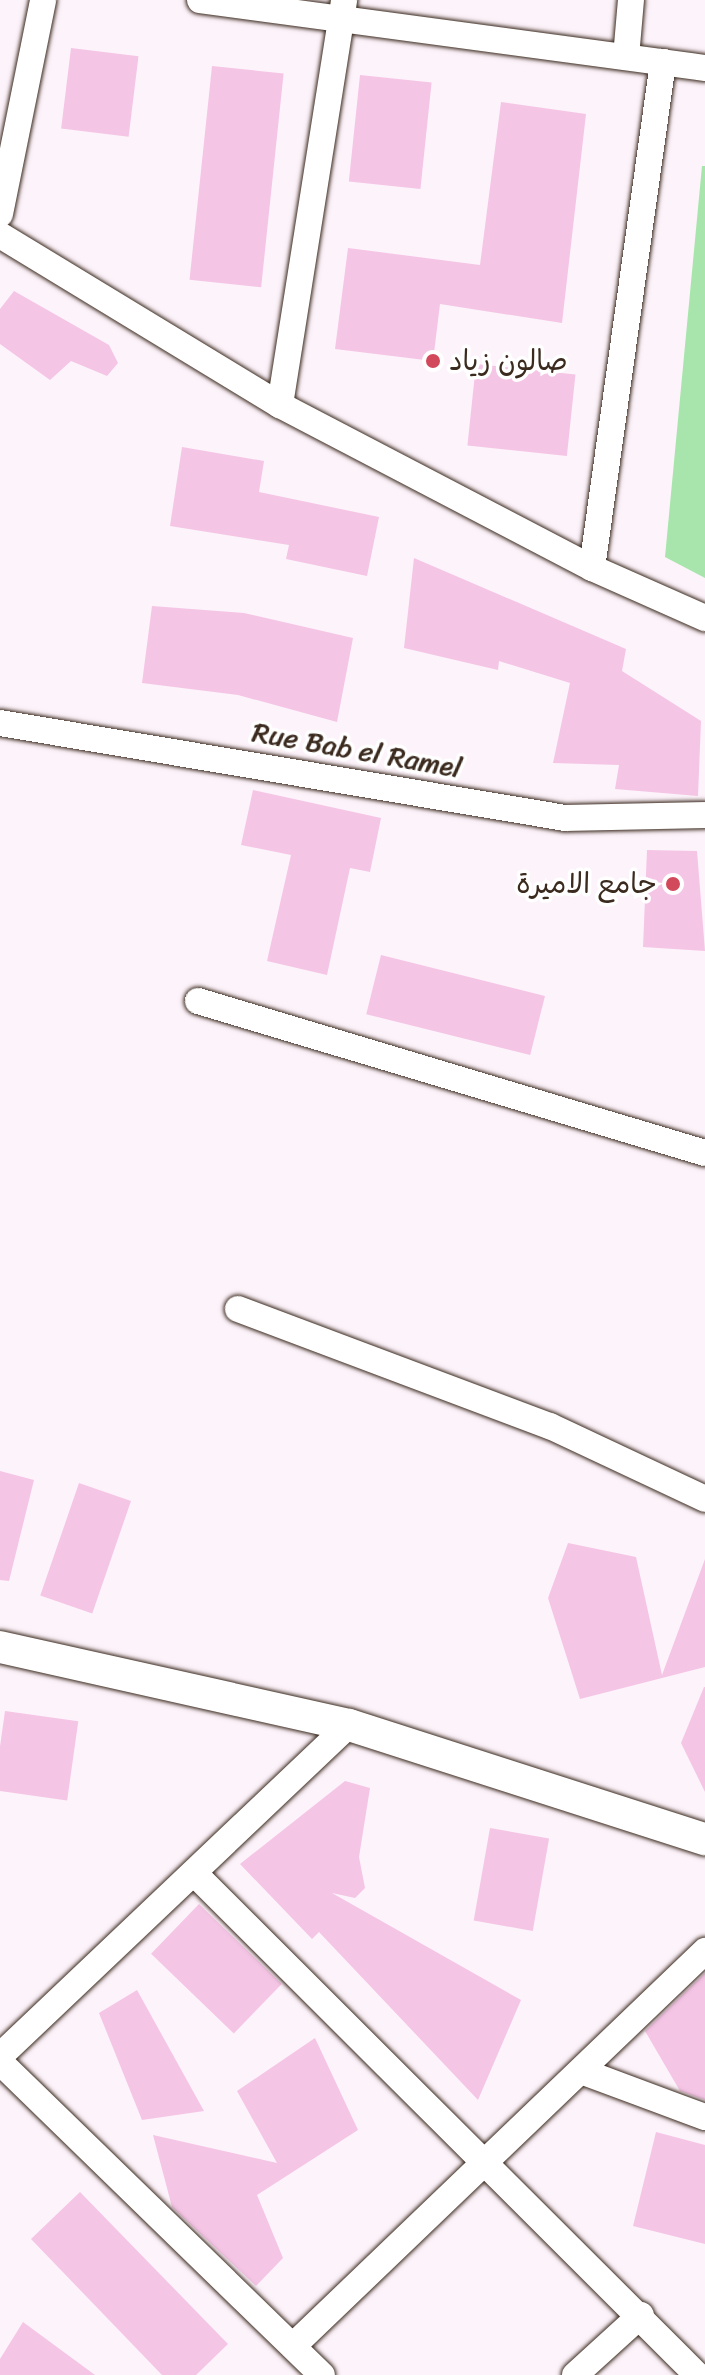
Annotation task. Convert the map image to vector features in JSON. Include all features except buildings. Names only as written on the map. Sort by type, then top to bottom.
[{"type":"street","points":[[0,214],[43,0]]},
{"type":"street","points":[[200,0],[343,11],[705,68]]},
{"type":"street","points":[[626,57],[631,0]]},
{"type":"street","points":[[280,405],[343,11]]},
{"type":"street","points":[[592,568],[663,62]]},
{"type":"street","points":[[0,235],[280,405],[592,568],[705,618]]},
{"type":"street","name":"Rue Bab el Ramel","points":[[0,723],[565,818],[705,815]]},
{"type":"street","points":[[198,1001],[705,1153]]},
{"type":"street","points":[[238,1309],[550,1426],[705,1499]]},
{"type":"street","points":[[0,1647],[349,1725],[705,1839]]},
{"type":"street","points":[[322,2375],[0,2059],[349,1725]]},
{"type":"street","points":[[195,1874],[489,2163],[697,2375]]},
{"type":"street","points":[[293,2346],[489,2163],[705,1951]]},
{"type":"street","points":[[581,2071],[705,2117]]},
{"type":"street","points":[[575,2375],[641,2315]]},
{"type":"green space","points":[[702,166],[705,166],[705,578],[665,557]]},
{"type":"place","name":"صالون زياد","points":[[433,361]]},
{"type":"place","name":"جامع الاميرة","points":[[673,884]]}]
